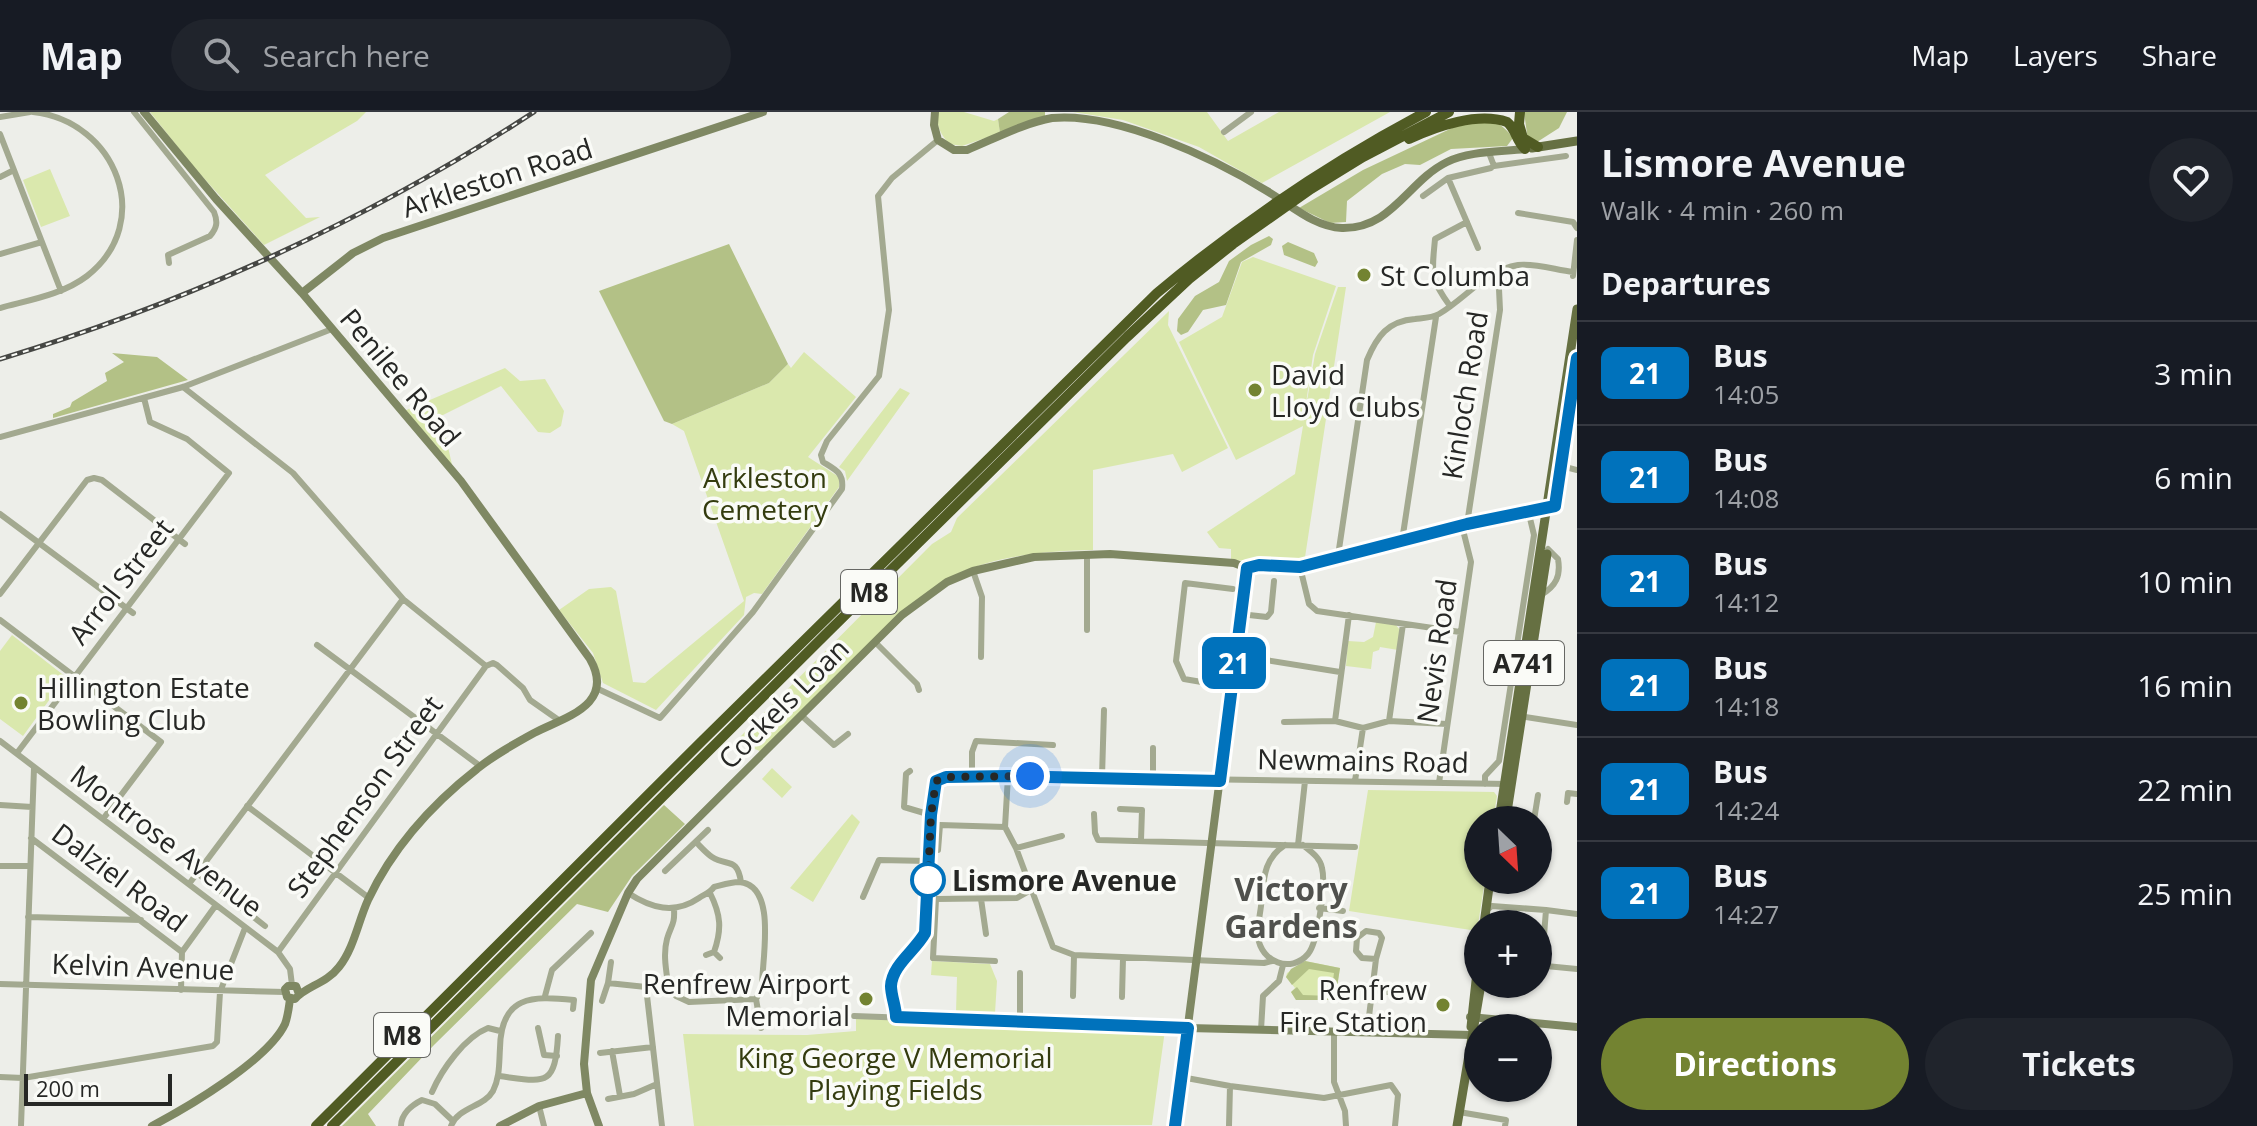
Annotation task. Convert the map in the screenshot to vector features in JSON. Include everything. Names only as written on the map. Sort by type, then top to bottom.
[{"type":"highway","name":"M8","points":[[316,1126],[1157,293],[1273,202],[1424,112]]},
{"type":"highway","name":"M8","points":[[334,1124],[1189,279],[1233,244],[1341,170],[1449,112]]},
{"type":"highway","points":[[1520,112],[1523,138],[1538,147]]},
{"type":"highway","points":[[1341,170],[1474,113],[1501,119],[1512,127],[1525,149]]},
{"type":"highway","points":[[1507,151],[1516,137]]},
{"type":"highway","name":"M8","points":[[308,1126],[496,945]]},
{"type":"main road","points":[[1525,149],[1559,145],[1576,138]]},
{"type":"main road","name":"A741","points":[[1504,806],[1552,506],[1577,309]]},
{"type":"main road","name":"A741","points":[[1558,464],[1577,357]]},
{"type":"main road","name":"A741","points":[[1518,716],[1541,595],[1552,506]]},
{"type":"main road","points":[[1489,908],[1491,894]]},
{"type":"main road","points":[[1457,1126],[1464,1080]]},
{"type":"street","points":[[0,117],[31,112],[67,121],[92,137],[114,167],[120,189],[121,216],[114,244],[88,274],[61,291],[0,308]]},
{"type":"street","points":[[134,112],[217,219],[210,236],[168,255],[169,263]]},
{"type":"street","name":"Penilee Road","points":[[144,112],[461,481],[590,659],[597,677],[596,688]]},
{"type":"street","name":"Arkleston Road","points":[[302,293],[353,253],[383,238],[763,112]]},
{"type":"street","points":[[935,112],[938,140],[954,150],[967,150],[1050,118],[1077,116],[1109,121],[1202,153],[1327,226],[1365,225],[1382,218],[1448,161],[1525,149]]},
{"type":"street","points":[[1224,132],[1251,112]]},
{"type":"street","points":[[0,134],[61,291]]},
{"type":"street","points":[[152,1126],[215,1087],[271,1043],[284,1025],[291,993],[325,982],[341,965],[369,898],[408,834],[434,805],[480,766],[584,708],[596,688],[660,718],[753,612],[842,489],[843,480],[839,472],[823,462],[821,455],[827,441],[879,376],[889,310],[878,196],[892,178],[938,140]]},
{"type":"street","points":[[1489,153],[1494,166],[1566,156]]},
{"type":"street","points":[[1423,196],[1448,178],[1491,168]]},
{"type":"street","points":[[0,177],[14,170]]},
{"type":"street","points":[[1448,178],[1478,248]]},
{"type":"street","points":[[1518,213],[1573,222],[1577,228]]},
{"type":"street","points":[[1450,306],[1433,277],[1435,239],[1467,222]]},
{"type":"street","points":[[1338,556],[1367,360],[1375,339],[1385,329],[1403,320],[1436,317],[1491,275],[1520,264],[1573,274],[1577,240]]},
{"type":"street","points":[[0,254],[42,242]]},
{"type":"street","name":"Kinloch Road","points":[[1464,525],[1500,310],[1499,289],[1491,275]]},
{"type":"street","points":[[1402,541],[1436,317]]},
{"type":"street","points":[[0,437],[183,387],[332,329]]},
{"type":"street","points":[[183,387],[293,473],[403,599],[486,666],[497,665],[523,688],[530,700],[560,721]]},
{"type":"street","name":"Arrol Street","points":[[17,753],[183,542],[229,473],[187,439],[150,422],[144,398]]},
{"type":"street","points":[[1558,464],[1577,470]]},
{"type":"street","points":[[0,594],[87,480],[94,478],[102,480],[183,542]]},
{"type":"street","name":"Cockels Loan","points":[[599,1126],[587,1093],[584,1064],[591,980],[628,893],[637,879],[902,615],[947,582],[973,571],[1034,557],[1087,554],[1234,563],[1247,568],[1259,565],[1300,567],[1552,506]]},
{"type":"street","points":[[1485,784],[1485,776],[1499,761],[1534,535],[1528,510]]},
{"type":"street","points":[[0,514],[130,610]]},
{"type":"street","name":"Nevis Road","points":[[1439,783],[1471,562],[1464,525]]},
{"type":"street","points":[[1087,554],[1087,630]]},
{"type":"street","points":[[1300,567],[1309,604],[1317,611],[1460,632]]},
{"type":"street","points":[[1175,1126],[1247,568]]},
{"type":"street","points":[[973,571],[982,597],[981,657]]},
{"type":"street","points":[[1240,614],[1267,617],[1271,612],[1274,581]]},
{"type":"street","points":[[1231,687],[1184,679],[1176,661],[1185,583],[1233,589]]},
{"type":"street","points":[[189,884],[403,599]]},
{"type":"street","points":[[1335,721],[1349,615]]},
{"type":"street","points":[[0,620],[161,742],[103,819]]},
{"type":"street","points":[[1389,721],[1403,624]]},
{"type":"street","points":[[875,642],[917,684],[919,690]]},
{"type":"street","points":[[317,645],[480,766]]},
{"type":"street","points":[[1235,655],[1340,672]]},
{"type":"street","name":"Stephenson Street","points":[[278,952],[333,872],[486,666]]},
{"type":"street","points":[[1102,777],[1104,710]]},
{"type":"street","points":[[802,716],[834,745],[848,734]]},
{"type":"street","points":[[1518,716],[1577,725]]},
{"type":"street","points":[[1284,722],[1335,721],[1363,728],[1389,721],[1447,724]]},
{"type":"street","points":[[1355,781],[1363,728]]},
{"type":"street","name":"Montrose Avenue","points":[[0,741],[278,952],[290,969],[291,993]]},
{"type":"street","points":[[972,777],[972,752],[976,741],[1053,745]]},
{"type":"street","points":[[1153,748],[1153,778]]},
{"type":"street","points":[[21,1126],[34,768]]},
{"type":"street","points":[[910,771],[906,774],[904,807],[931,815]]},
{"type":"street","points":[[1008,776],[1005,827],[1016,848],[1053,947],[1074,955],[1272,961]]},
{"type":"street","name":"Newmains Road","points":[[896,1017],[891,989],[894,972],[917,947],[925,933],[931,815],[936,781],[946,777],[1508,784]]},
{"type":"street","points":[[1300,845],[1305,781]]},
{"type":"street","points":[[1567,802],[1568,793],[1577,794]]},
{"type":"street","points":[[1536,806],[1538,795]]},
{"type":"street","points":[[0,805],[32,807]]},
{"type":"street","points":[[247,806],[369,898]]},
{"type":"street","points":[[1120,809],[1142,810],[1141,840]]},
{"type":"street","points":[[1094,814],[1098,840],[1355,847]]},
{"type":"street","points":[[938,850],[940,825],[1005,827]]},
{"type":"street","points":[[665,871],[708,830]]},
{"type":"street","points":[[1016,848],[1062,836]]},
{"type":"street","name":"Dalziel Road","points":[[31,838],[182,952]]},
{"type":"street","points":[[696,842],[711,857],[736,866],[741,882]]},
{"type":"street","points":[[1285,845],[1266,864],[1257,935],[1263,951],[1272,961],[1283,965],[1298,962],[1312,948],[1319,908],[1323,869],[1315,855],[1300,845]]},
{"type":"street","points":[[863,897],[879,860],[929,861]]},
{"type":"street","points":[[0,866],[29,866]]},
{"type":"street","points":[[197,873],[265,926]]},
{"type":"street","points":[[628,893],[647,905],[674,909],[692,903],[710,893],[714,887],[741,882],[755,889],[764,903],[762,989],[756,999],[761,1028]]},
{"type":"street","points":[[995,961],[933,958],[936,899],[1017,898],[1031,890]]},
{"type":"street","points":[[706,955],[717,955],[721,925],[719,911],[710,893]]},
{"type":"street","points":[[981,899],[986,934]]},
{"type":"street","points":[[181,990],[182,952],[216,905]]},
{"type":"street","points":[[1319,908],[1343,911]]},
{"type":"street","points":[[1489,908],[1546,910]]},
{"type":"street","points":[[674,909],[675,924],[667,937],[665,957],[668,984],[676,996],[689,1002],[756,999]]},
{"type":"street","points":[[1552,911],[1577,914]]},
{"type":"street","points":[[28,917],[141,920]]},
{"type":"street","points":[[0,1077],[23,1078],[213,1046],[217,1042],[220,992],[245,928]]},
{"type":"street","points":[[545,996],[552,970],[591,933]]},
{"type":"street","points":[[1367,1033],[1381,934],[1361,933],[1357,938],[1358,955],[1376,959]]},
{"type":"street","points":[[1073,996],[1074,955]]},
{"type":"street","points":[[1122,997],[1123,958]]},
{"type":"street","points":[[602,1001],[611,962]]},
{"type":"street","points":[[1261,1030],[1262,1000],[1281,978],[1283,965]]},
{"type":"street","points":[[1552,966],[1577,969]]},
{"type":"street","points":[[1020,973],[1020,1024]]},
{"type":"street","points":[[608,983],[646,987],[668,984]]},
{"type":"street","name":"Kelvin Avenue","points":[[0,984],[291,993]]},
{"type":"street","points":[[1373,990],[1403,994],[1405,986]]},
{"type":"street","points":[[646,987],[662,1126]]},
{"type":"street","points":[[401,1126],[401,1120],[408,1110],[422,1100],[435,1104],[452,1123],[492,1093],[499,1076],[500,1031],[505,1018],[520,1004],[545,996],[574,1000],[573,1009]]},
{"type":"street","points":[[854,1016],[1020,1024],[1464,1035]]},
{"type":"street","points":[[1552,1026],[1577,1027]]},
{"type":"street","points":[[432,1092],[447,1066],[473,1037],[488,1028],[500,1031]]},
{"type":"street","points":[[538,1028],[544,1055],[557,1056]]},
{"type":"street","points":[[1334,1032],[1333,1068],[1346,1126]]},
{"type":"street","points":[[499,1076],[535,1081],[545,1079],[553,1071],[558,1036]]},
{"type":"street","points":[[600,1053],[653,1047]]},
{"type":"street","points":[[612,1051],[620,1096]]},
{"type":"street","points":[[1181,1077],[1324,1098],[1391,1085],[1398,1095],[1395,1126]]},
{"type":"street","points":[[608,1099],[634,1094],[657,1084]]},
{"type":"street","points":[[1229,1126],[1230,1086]]},
{"type":"street","points":[[500,1126],[539,1106],[587,1093]]},
{"type":"street","points":[[539,1106],[544,1126]]},
{"type":"street","points":[[1459,1112],[1506,1123]]},
{"type":"green space","points":[[150,112],[366,112],[357,121],[265,175],[306,218],[320,217],[264,245],[192,165]]},
{"type":"green space","points":[[938,112],[964,112],[994,121],[998,119],[1000,133],[962,146],[949,144],[939,129]]},
{"type":"green space","points":[[1009,112],[1045,112],[1045,117],[1000,133],[998,119]]},
{"type":"green space","points":[[1073,112],[1207,112],[1228,141],[1279,112],[1390,112],[1262,183],[1199,147],[1123,120]]},
{"type":"green space","points":[[1524,112],[1567,112],[1559,128],[1534,144],[1528,141]]},
{"type":"green space","points":[[1469,120],[1494,122],[1513,138],[1507,146],[1451,149],[1420,165],[1405,164],[1382,174],[1347,201],[1346,222],[1330,223],[1299,208],[1363,170]]},
{"type":"green space","points":[[50,169],[70,216],[41,227],[23,180]]},
{"type":"green space","points":[[1269,236],[1273,239],[1271,245],[1241,262],[1226,305],[1203,310],[1188,332],[1181,335],[1177,331],[1178,319],[1195,296],[1219,282],[1229,261]]},
{"type":"green space","points":[[1288,242],[1314,253],[1318,262],[1315,267],[1284,255],[1282,246]]},
{"type":"green space","points":[[729,244],[788,364],[769,383],[672,424],[664,421],[599,291]]},
{"type":"green space","name":"David Lloyd Clubs","points":[[1253,257],[1336,286],[1313,355],[1303,424],[1315,354],[1338,287],[1346,287],[1304,564],[1231,560],[1231,549],[1219,548],[1207,532],[1295,474],[1303,426],[1236,460],[1179,342],[1222,317],[1242,262]]},
{"type":"green space","points":[[1169,311],[1168,325],[1228,448],[1182,472],[1173,454],[1093,470],[1093,550],[1017,556],[979,565],[945,580],[762,752],[736,741],[932,544],[951,532],[957,518]]},
{"type":"green space","name":"Arkleston Cemetery","points":[[804,352],[856,397],[808,457],[839,477],[839,487],[762,594],[754,593],[746,597],[744,615],[656,710],[603,683],[593,653],[559,610],[589,589],[611,587],[616,591],[633,682],[645,683],[744,601],[684,431],[672,424],[769,383],[788,364],[791,368]]},
{"type":"green space","points":[[112,353],[157,357],[188,380],[53,418],[53,414],[70,407],[72,402],[107,381],[105,373],[124,362]]},
{"type":"green space","points":[[505,368],[520,381],[545,379],[564,411],[561,426],[550,433],[538,432],[501,386],[441,416],[453,469],[404,411]]},
{"type":"green space","points":[[900,388],[910,393],[847,481],[845,471],[839,467]]},
{"type":"green space","points":[[1376,622],[1395,624],[1401,631],[1398,650],[1380,647],[1373,652],[1371,669],[1346,666],[1348,641],[1364,642],[1373,637]]},
{"type":"green space","points":[[12,635],[66,677],[23,736],[0,719],[0,651]]},
{"type":"green space","points":[[772,768],[792,787],[782,798],[762,779]]},
{"type":"green space","points":[[1368,790],[1494,792],[1497,796],[1495,806],[1464,806],[1464,894],[1483,894],[1480,910],[1464,910],[1464,929],[1349,911]]},
{"type":"green space","points":[[664,805],[685,824],[632,876],[608,912],[577,904],[368,1114],[376,1126],[342,1126]]},
{"type":"green space","points":[[852,814],[860,822],[813,902],[790,888]]},
{"type":"green space","points":[[932,961],[990,964],[997,981],[995,1013],[956,1013],[957,977],[931,975]]},
{"type":"green space","points":[[1305,961],[1340,968],[1335,1000],[1296,1000],[1291,992],[1295,988],[1286,977],[1287,973]]},
{"type":"green space","points":[[1305,961],[1340,968],[1335,1000],[1296,1000],[1291,992],[1297,987],[1303,995],[1331,996],[1334,973],[1309,969],[1292,985],[1286,977],[1291,969]]},
{"type":"green space","name":"King George V Memorial Playing Fields","points":[[856,1018],[1165,1030],[1152,1125],[694,1126],[683,1034],[807,1035],[856,1031]]},
{"type":"railway","points":[[0,359],[139,312],[276,255],[408,188],[534,112]]},
{"type":"bus line","name":"21","points":[[1175,1126],[1188,1028],[896,1017],[891,989],[894,972],[917,947],[925,933],[931,815],[936,781],[946,777],[1008,776],[1220,781],[1247,568],[1259,565],[1300,567],[1467,524],[1555,506],[1577,358]]},
{"type":"place","name":"St Columba","points":[[1364,275]]},
{"type":"place","name":"David Lloyd Clubs","points":[[1255,390]]},
{"type":"place","name":"Hillington Estate Bowling Club","points":[[21,703]]},
{"type":"place","name":"Lismore Avenue","points":[[928,880]]},
{"type":"place","name":"Renfrew Airport Memorial","points":[[866,999]]},
{"type":"place","name":"Renfrew Fire Station","points":[[1443,1005]]},
{"type":"district","name":"Victory Gardens","points":[[1291,906]]},
{"type":"route","points":[[928,880],[936,781],[946,777],[1030,776]]}]
